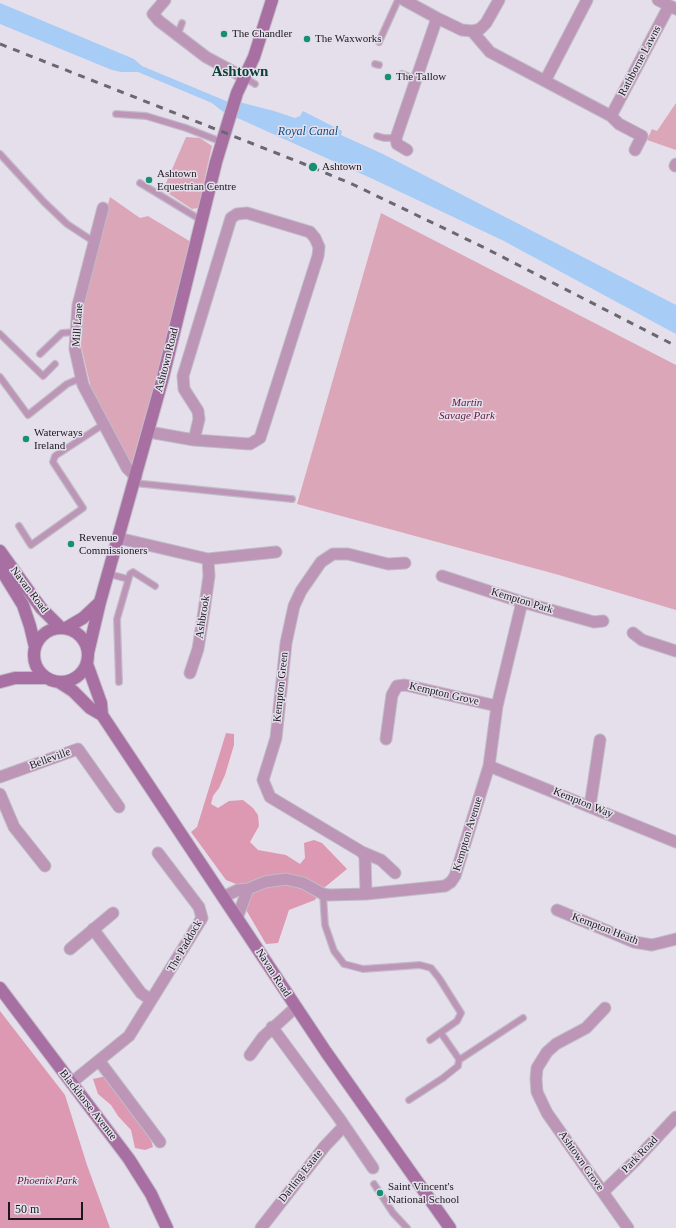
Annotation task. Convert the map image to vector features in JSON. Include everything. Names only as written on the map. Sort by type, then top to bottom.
[{"type":"main road","points":[[250,81],[254,57],[272,0]]},
{"type":"main road","name":"Ashtown Road","points":[[88,658],[100,602],[149,432],[202,220],[230,116],[235,101],[250,81]]},
{"type":"main road","name":"Navan Road","points":[[0,551],[41,608],[63,628]]},
{"type":"main road","name":"Navan Road","points":[[0,568],[23,605],[35,647]]},
{"type":"main road","points":[[46,678],[38,670],[34,660],[37,641],[45,633],[63,628],[83,618],[100,602]]},
{"type":"main road","points":[[0,682],[15,678],[46,678],[59,682],[70,681],[78,677],[88,658],[83,638],[74,631],[63,628]]},
{"type":"main road","name":"Navan Road","points":[[88,658],[101,703],[102,715]]},
{"type":"main road","points":[[15,678],[26,670],[34,660]]},
{"type":"main road","name":"Navan Road","points":[[59,682],[73,691],[90,708],[102,715],[296,1007],[450,1228]]},
{"type":"main road","name":"Blackhorse Avenue","points":[[0,988],[129,1159],[151,1194],[167,1228]]},
{"type":"street","points":[[165,0],[154,16],[177,36],[227,70],[250,81]]},
{"type":"street","points":[[404,0],[436,18],[462,30],[472,31],[480,29],[486,23],[499,0]]},
{"type":"street","points":[[545,81],[587,0]]},
{"type":"street","points":[[658,0],[672,8]]},
{"type":"street","name":"Rathborne Lawns","points":[[611,116],[672,8]]},
{"type":"street","points":[[407,150],[397,144],[396,138],[436,18]]},
{"type":"street","points":[[472,31],[490,52],[611,116],[619,124],[642,136],[635,150]]},
{"type":"street","name":"Mill Lane","points":[[103,208],[93,241],[78,305],[75,349],[83,385],[127,468],[135,480]]},
{"type":"street","points":[[149,432],[194,440],[250,444],[260,438],[318,256],[319,247],[315,238],[310,232],[247,213],[238,214],[230,218],[183,376],[184,389],[198,411],[199,419],[194,440]]},
{"type":"street","points":[[118,538],[208,559],[276,552]]},
{"type":"street","name":"Kempton Green","points":[[395,873],[381,860],[362,852],[270,797],[263,780],[276,738],[286,643],[294,606],[301,591],[321,562],[333,554],[348,554],[388,564],[404,563]]},
{"type":"street","name":"Ashbrook","points":[[190,673],[198,649],[209,576],[208,559]]},
{"type":"street","name":"Kempton Park","points":[[442,576],[522,602],[594,622],[603,621]]},
{"type":"street","name":"Kempton Avenue","points":[[223,897],[238,890],[248,889],[265,882],[286,879],[303,883],[323,894],[366,894],[445,886],[451,882],[455,876],[489,766],[497,706],[522,602]]},
{"type":"street","points":[[633,633],[642,640],[676,651]]},
{"type":"street","name":"Kempton Grove","points":[[386,739],[392,695],[397,686],[405,685],[497,706]]},
{"type":"street","points":[[590,806],[600,740]]},
{"type":"street","name":"Belleville","points":[[0,777],[78,749],[119,807]]},
{"type":"street","name":"Kempton Way","points":[[489,766],[676,842]]},
{"type":"street","points":[[0,794],[14,827],[45,866]]},
{"type":"street","points":[[362,852],[364,857],[366,894]]},
{"type":"street","name":"The Paddock","points":[[71,1083],[100,1062],[129,1036],[202,918],[199,907],[158,853]]},
{"type":"street","points":[[237,918],[248,889]]},
{"type":"street","name":"Kempton Heath","points":[[557,910],[634,942],[652,945],[676,939]]},
{"type":"street","points":[[70,949],[113,913]]},
{"type":"street","points":[[93,930],[141,993],[151,1000]]},
{"type":"street","points":[[250,1054],[272,1028],[296,1007]]},
{"type":"street","name":"Ashtown Grove","points":[[605,1008],[586,1028],[556,1044],[547,1052],[537,1068],[536,1079],[538,1092],[547,1113],[628,1228]]},
{"type":"street","points":[[272,1028],[373,1168]]},
{"type":"street","points":[[100,1062],[160,1142]]},
{"type":"street","name":"Park Road","points":[[603,1192],[635,1161],[676,1117]]},
{"type":"street","name":"Darling Estate","points":[[261,1228],[325,1146],[344,1126]]},
{"type":"lane","points":[[379,42],[398,0]]},
{"type":"lane","points":[[177,36],[182,23]]},
{"type":"lane","points":[[402,74],[416,79]]},
{"type":"lane","points":[[116,114],[146,116],[223,142]]},
{"type":"lane","points":[[377,136],[384,138],[396,138]]},
{"type":"lane","points":[[0,154],[62,220],[93,241]]},
{"type":"lane","points":[[140,183],[202,220]]},
{"type":"lane","points":[[40,354],[62,333],[76,332]]},
{"type":"lane","points":[[0,334],[43,376],[55,364]]},
{"type":"lane","points":[[0,377],[28,415],[67,384],[81,378]]},
{"type":"lane","points":[[19,526],[31,545],[83,508],[53,462],[55,456],[104,424]]},
{"type":"lane","points":[[135,480],[292,499]]},
{"type":"lane","points":[[119,682],[117,619],[128,579],[130,574],[133,572],[155,586]]},
{"type":"lane","points":[[108,574],[128,579]]},
{"type":"lane","points":[[323,894],[325,925],[334,951],[344,964],[363,969],[420,965],[431,968],[461,1013],[457,1021],[430,1040]]},
{"type":"lane","points":[[410,1100],[454,1070],[459,1060],[523,1018]]},
{"type":"lane","points":[[441,1033],[459,1060]]},
{"type":"lane","points":[[374,1184],[393,1213],[407,1228]]},
{"type":"green space","points":[[676,103],[676,150],[647,140],[652,129],[657,131]]},
{"type":"green space","points":[[186,137],[200,138],[212,146],[198,208],[192,209],[163,190]]},
{"type":"green space","points":[[110,197],[140,218],[148,216],[191,242],[175,300],[135,471],[93,397],[80,341],[82,298]]},
{"type":"green space","name":"Martin Savage Park","points":[[381,213],[676,365],[676,610],[559,575],[297,504]]},
{"type":"green space","points":[[226,733],[234,734],[234,745],[225,775],[219,788],[213,796],[211,804],[218,808],[229,801],[243,800],[253,808],[258,815],[259,826],[250,842],[258,850],[286,855],[300,864],[305,858],[304,843],[314,840],[322,843],[347,869],[319,892],[315,900],[289,910],[278,943],[266,944],[245,908],[250,897],[236,884],[226,880],[191,832],[197,827]]},
{"type":"green space","name":"Phoenix Park","points":[[0,1011],[65,1095],[87,1165],[110,1228],[0,1228]]},
{"type":"green space","points":[[106,1076],[149,1134],[153,1147],[145,1150],[135,1148],[131,1130],[118,1116],[111,1105],[98,1094],[93,1079]]},
{"type":"water","name":"Royal Canal","points":[[0,3],[134,59],[142,66],[226,101],[238,105],[239,102],[295,118],[300,116],[303,111],[342,131],[341,135],[383,154],[676,305],[676,334],[502,240],[375,180],[222,111],[212,103],[138,72],[121,72],[112,70],[0,24]]},
{"type":"railway","points":[[0,44],[352,184],[485,248],[676,346]]},
{"type":"place","name":"The Chandler","points":[[224,34]]},
{"type":"place","name":"The Waxworks","points":[[307,39]]},
{"type":"place","name":"The Tallow","points":[[388,77]]},
{"type":"place","name":"Ashtown","points":[[313,167]]},
{"type":"place","name":"Ashtown Equestrian Centre","points":[[149,180]]},
{"type":"place","name":"Waterways Ireland","points":[[26,439]]},
{"type":"place","name":"Revenue Commissioners","points":[[71,544]]},
{"type":"place","name":"Saint Vincent's National School","points":[[380,1193]]},
{"type":"district","name":"Ashtown","points":[[240,72]]}]
